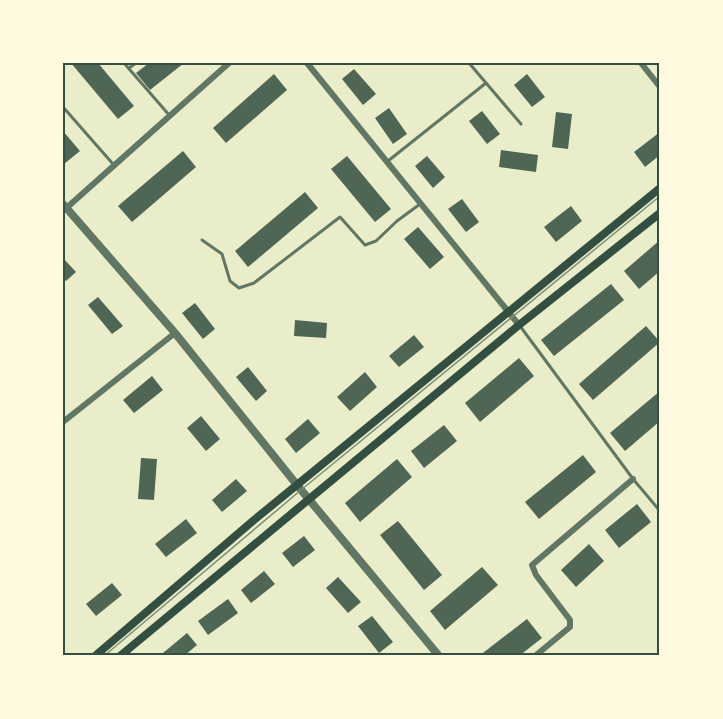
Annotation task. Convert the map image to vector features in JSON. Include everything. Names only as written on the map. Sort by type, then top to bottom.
[{"type":"main road","points":[[95,656],[297,484],[660,188]]},
{"type":"main road","points":[[120,656],[519,325],[660,213]]},
{"type":"street","points":[[229,63],[64,208],[175,333],[439,656]]},
{"type":"street","points":[[307,63],[519,325]]},
{"type":"street","points":[[641,63],[660,87]]},
{"type":"street","points":[[63,422],[175,333]]},
{"type":"street","points":[[535,656],[570,627],[570,620],[536,574],[532,565],[633,479]]},
{"type":"lane","points":[[124,63],[170,116]]},
{"type":"lane","points":[[129,68],[135,63]]},
{"type":"lane","points":[[469,63],[522,124]]},
{"type":"lane","points":[[387,162],[486,83]]},
{"type":"lane","points":[[63,106],[114,166]]},
{"type":"lane","points":[[202,240],[222,254],[230,281],[239,288],[254,283],[340,217],[365,245],[376,241],[420,204]]},
{"type":"lane","points":[[519,325],[633,479],[660,511]]},
{"type":"building","points":[[71,63],[98,63],[134,106],[118,119]]},
{"type":"building","points":[[149,63],[184,63],[150,90],[136,73]]},
{"type":"building","points":[[354,69],[376,94],[363,105],[342,79]]},
{"type":"building","points":[[274,74],[287,90],[226,143],[213,128]]},
{"type":"building","points":[[527,74],[545,97],[532,107],[514,85]]},
{"type":"building","points":[[389,108],[407,134],[393,144],[375,118]]},
{"type":"building","points":[[482,111],[500,134],[487,144],[469,121]]},
{"type":"building","points":[[556,112],[572,114],[568,149],[552,147]]},
{"type":"building","points":[[63,131],[80,151],[64,164],[63,162]]},
{"type":"building","points":[[660,132],[660,155],[645,167],[634,152]]},
{"type":"building","points":[[501,150],[538,155],[536,172],[499,167]]},
{"type":"building","points":[[183,151],[196,167],[132,222],[118,206]]},
{"type":"building","points":[[347,156],[391,209],[375,222],[331,169]]},
{"type":"building","points":[[427,156],[445,177],[433,188],[415,166]]},
{"type":"building","points":[[305,192],[318,208],[248,267],[235,251]]},
{"type":"building","points":[[462,199],[479,222],[466,232],[448,209]]},
{"type":"building","points":[[571,206],[582,221],[556,242],[544,227]]},
{"type":"building","points":[[418,227],[444,257],[430,269],[404,239]]},
{"type":"building","points":[[660,240],[660,271],[639,289],[624,271]]},
{"type":"building","points":[[63,258],[76,272],[66,281],[63,278]]},
{"type":"building","points":[[611,284],[624,300],[554,356],[541,340]]},
{"type":"building","points":[[98,297],[123,326],[112,334],[88,305]]},
{"type":"building","points":[[195,303],[215,329],[203,339],[182,313]]},
{"type":"building","points":[[295,320],[327,323],[326,338],[294,336]]},
{"type":"building","points":[[646,326],[660,342],[593,400],[579,384]]},
{"type":"building","points":[[414,335],[424,347],[399,367],[389,356]]},
{"type":"building","points":[[519,358],[534,376],[480,422],[465,403]]},
{"type":"building","points":[[248,367],[267,391],[256,401],[236,377]]},
{"type":"building","points":[[365,372],[377,387],[350,411],[337,397]]},
{"type":"building","points":[[152,376],[163,390],[134,413],[123,400]]},
{"type":"building","points":[[660,391],[660,421],[625,451],[610,433]]},
{"type":"building","points":[[201,416],[220,439],[206,451],[187,428]]},
{"type":"building","points":[[308,419],[320,433],[296,453],[285,439]]},
{"type":"building","points":[[444,425],[457,441],[424,468],[411,451]]},
{"type":"building","points":[[583,455],[596,472],[539,519],[525,502]]},
{"type":"building","points":[[141,458],[157,459],[154,500],[138,499]]},
{"type":"building","points":[[397,459],[412,477],[360,522],[345,503]]},
{"type":"building","points":[[236,479],[247,491],[222,512],[212,500]]},
{"type":"building","points":[[637,504],[651,522],[619,548],[605,530]]},
{"type":"building","points":[[186,519],[197,533],[166,557],[155,544]]},
{"type":"building","points":[[398,521],[442,575],[424,590],[380,535]]},
{"type":"building","points":[[304,536],[315,550],[293,567],[282,553]]},
{"type":"building","points":[[589,544],[604,561],[576,587],[561,570]]},
{"type":"building","points":[[482,567],[498,585],[445,630],[430,611]]},
{"type":"building","points":[[264,571],[275,584],[251,603],[241,590]]},
{"type":"building","points":[[338,577],[361,602],[348,613],[326,588]]},
{"type":"building","points":[[112,583],[122,595],[96,616],[86,604]]},
{"type":"building","points":[[228,599],[238,613],[208,635],[198,621]]},
{"type":"building","points":[[372,616],[393,642],[379,653],[358,626]]},
{"type":"building","points":[[527,619],[542,638],[519,656],[479,656]]},
{"type":"building","points":[[187,633],[197,645],[184,656],[165,656],[163,653]]},
{"type":"tram line","points":[[104,656],[301,490],[660,196]]}]
